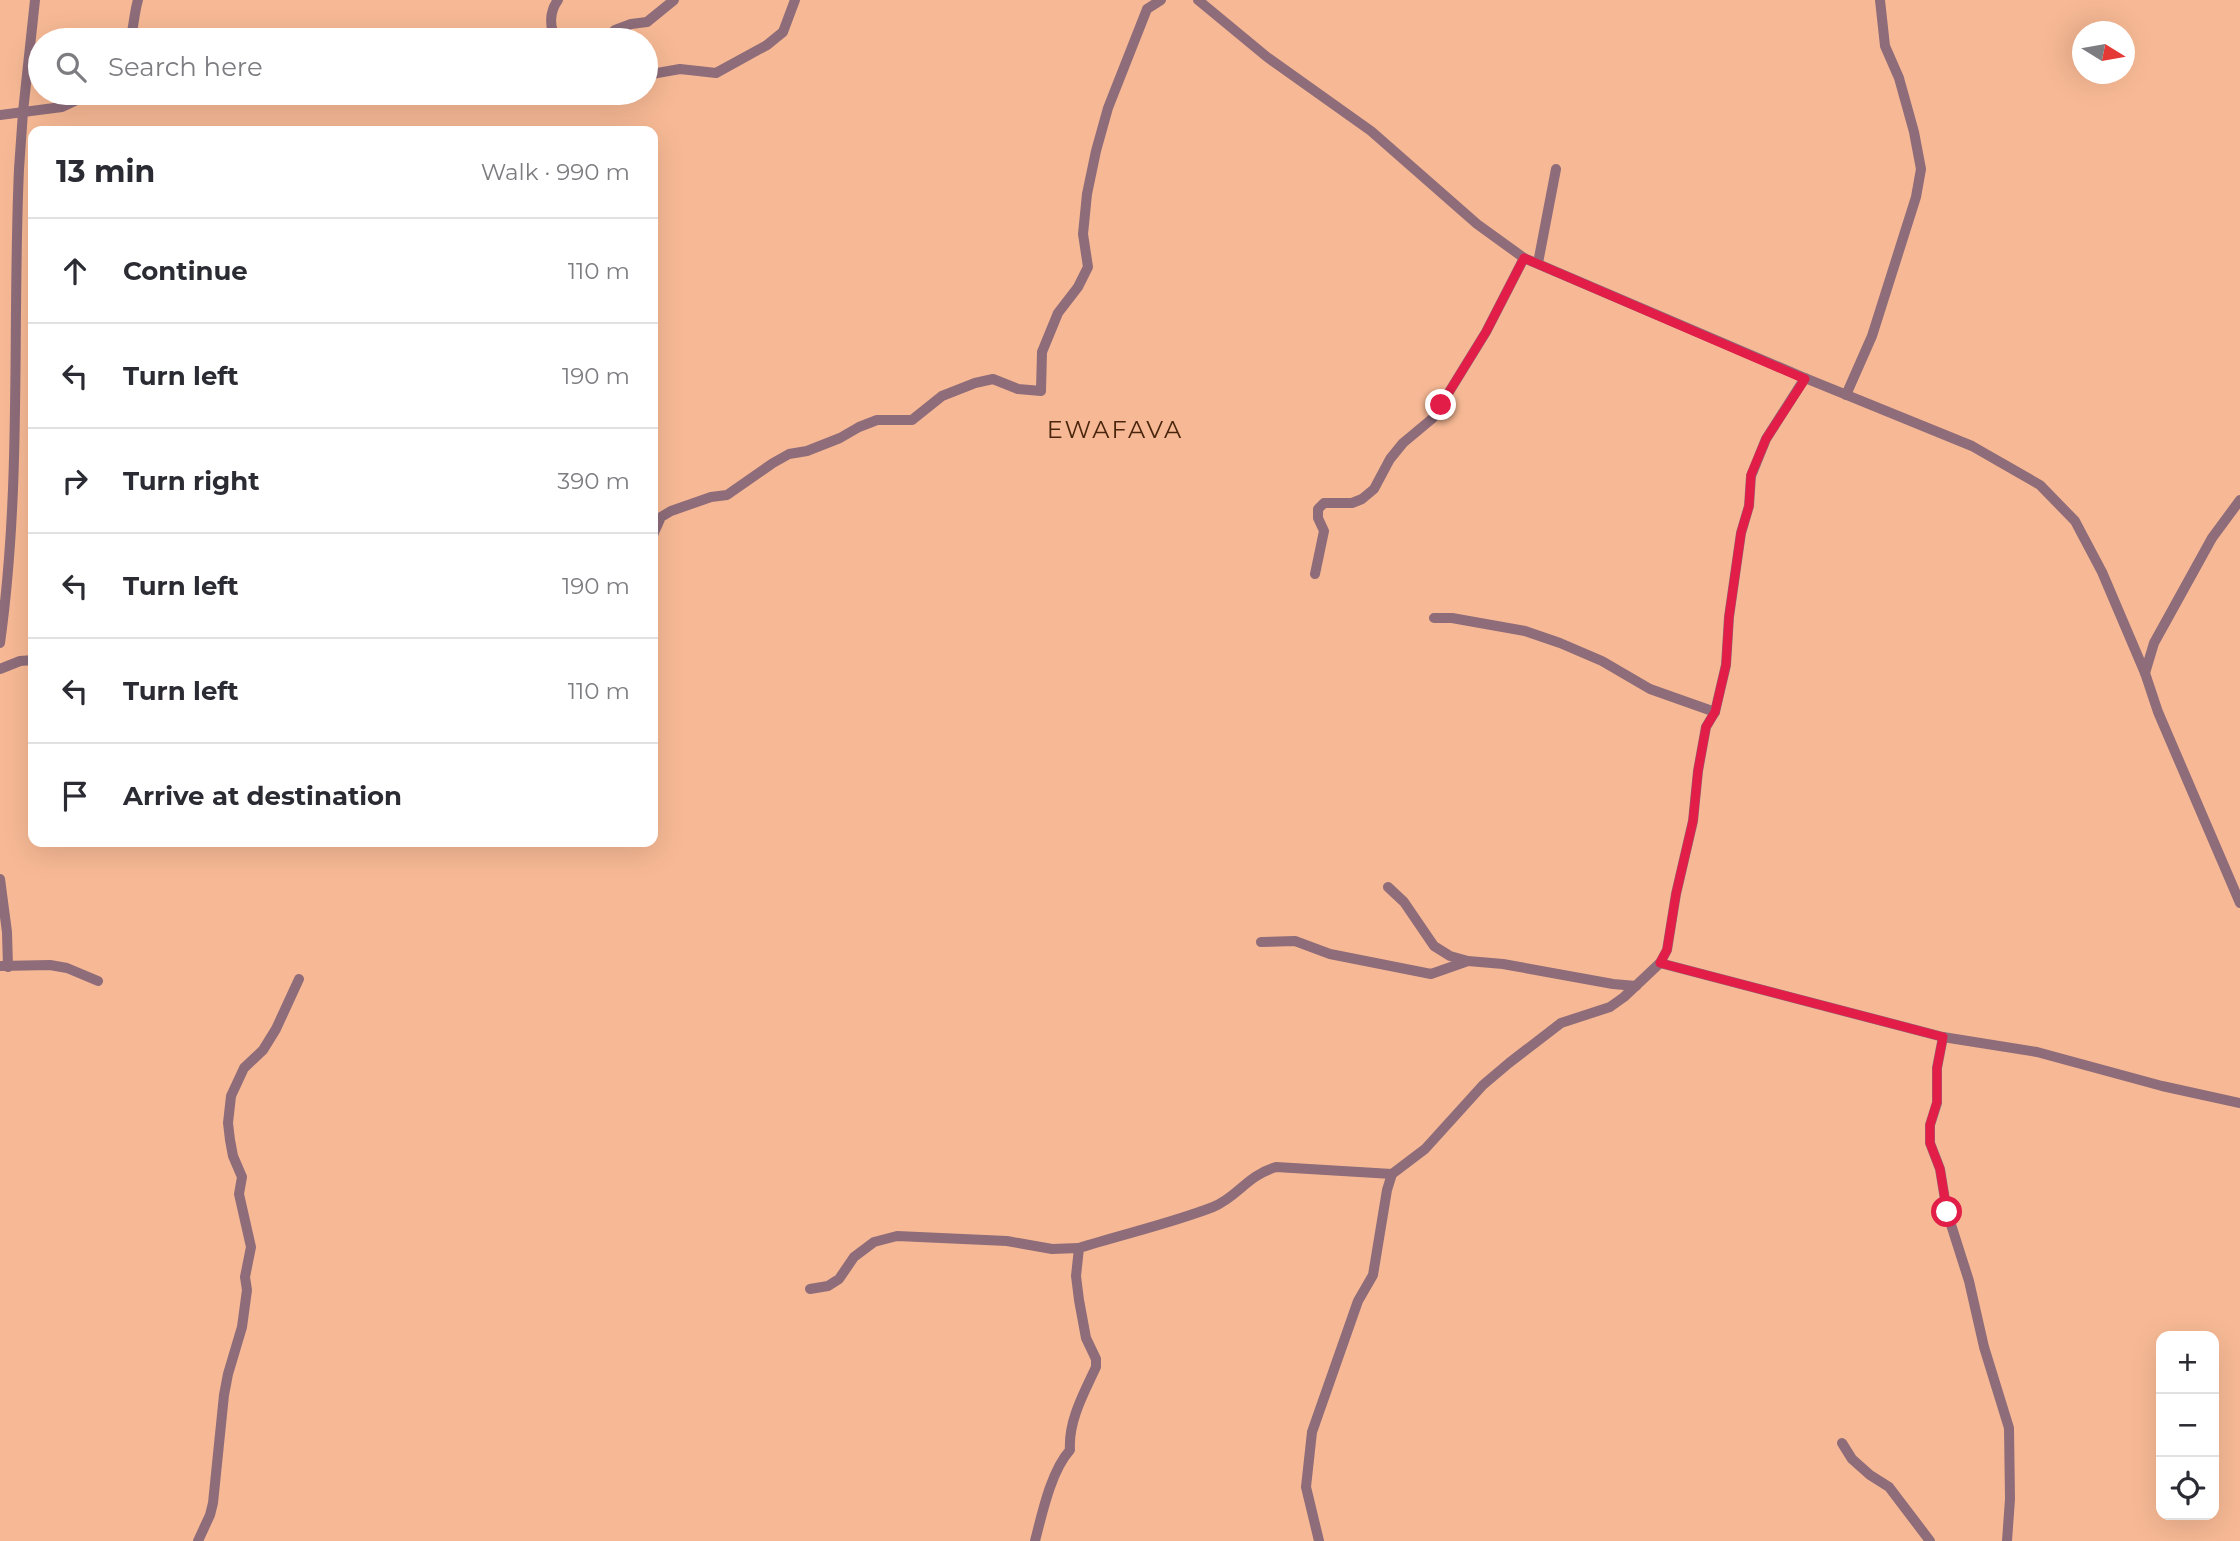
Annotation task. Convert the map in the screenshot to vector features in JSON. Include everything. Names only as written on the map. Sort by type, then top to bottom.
[{"type":"street","points":[[32,28],[35,0]]},
{"type":"street","points":[[133,28],[133,15],[138,0]]},
{"type":"street","points":[[553,28],[550,21],[558,0]]},
{"type":"street","points":[[620,28],[647,22],[674,0]]},
{"type":"street","points":[[658,73],[680,69],[716,73],[767,45],[783,32],[795,0]]},
{"type":"street","points":[[658,522],[660,517],[679,506],[727,495],[782,458],[840,438],[859,427],[877,420],[912,420],[943,396],[965,386],[993,379],[1018,389],[1041,391],[1042,352],[1058,313],[1078,287],[1088,267],[1083,234],[1087,194],[1108,108],[1147,9],[1161,0]]},
{"type":"street","points":[[1198,0],[1267,57],[1371,131],[1477,224],[1524,258],[1748,352],[1805,379],[1972,446],[2040,485],[2075,521],[2102,572],[2145,673],[2158,712],[2240,903]]},
{"type":"street","points":[[1846,395],[1872,336],[1916,197],[1921,169],[1899,78],[1885,46],[1880,0]]},
{"type":"street","points":[[0,643],[12,535],[16,451],[17,205],[28,65]]},
{"type":"street","points":[[0,115],[66,105]]},
{"type":"street","points":[[1538,263],[1556,169]]},
{"type":"street","points":[[1315,574],[1324,531],[1318,517],[1318,509],[1324,503],[1352,503],[1362,499],[1374,489],[1390,459],[1403,443],[1433,418],[1486,332],[1524,258]]},
{"type":"street","points":[[1319,1541],[1306,1487],[1312,1433],[1358,1301],[1373,1275],[1392,1174],[1425,1149],[1483,1086],[1551,1030],[1561,1023],[1610,1007],[1660,963],[1667,950],[1676,894],[1693,821],[1706,727],[1715,712],[1726,665],[1729,617],[1741,533],[1749,506],[1751,475],[1766,439],[1805,379]]},
{"type":"street","points":[[2145,673],[2154,643],[2212,538],[2240,500]]},
{"type":"street","points":[[0,534],[12,535]]},
{"type":"street","points":[[1434,618],[1452,618],[1525,631],[1602,662],[1650,689],[1715,712]]},
{"type":"street","points":[[0,669],[28,660]]},
{"type":"street","points":[[0,879],[7,932],[4,967],[38,965],[67,968],[98,981]]},
{"type":"street","points":[[1388,887],[1404,902],[1438,950],[1468,961],[1503,964],[1614,985],[1636,986]]},
{"type":"street","points":[[1261,942],[1295,941],[1330,954],[1431,974],[1468,961]]},
{"type":"street","points":[[1660,963],[1943,1037],[2036,1052],[2162,1086],[2240,1103]]},
{"type":"street","points":[[198,1541],[210,1515],[224,1395],[242,1327],[247,1290],[245,1277],[251,1247],[239,1194],[242,1177],[230,1140],[228,1123],[231,1096],[244,1068],[263,1050],[276,1029],[299,979]]},
{"type":"street","points":[[1943,1037],[1937,1068],[1937,1102],[1930,1125],[1930,1143],[1940,1169],[1947,1212],[1972,1291],[1984,1347],[2010,1428],[2007,1541]]},
{"type":"street","points":[[810,1289],[828,1286],[839,1279],[854,1257],[874,1242],[897,1236],[1007,1241],[1052,1249],[1079,1248],[1135,1233],[1215,1206],[1260,1172],[1276,1167],[1392,1174]]},
{"type":"street","points":[[1035,1541],[1051,1485],[1062,1459],[1070,1450],[1069,1435],[1077,1409],[1096,1367],[1079,1300],[1076,1276],[1079,1248]]},
{"type":"street","points":[[1842,1443],[1852,1459],[1889,1487],[1930,1541]]},
{"type":"district","name":"EWAFAVA","points":[[1115,429]]},
{"type":"route","points":[[1441,405],[1486,332],[1524,258],[1748,352],[1805,379],[1766,439],[1751,475],[1749,506],[1741,533],[1735,573],[1721,692],[1715,712],[1706,727],[1693,821],[1676,894],[1667,950],[1660,963],[1943,1037],[1937,1068],[1937,1102],[1930,1125],[1930,1143],[1940,1169],[1947,1212]]}]
